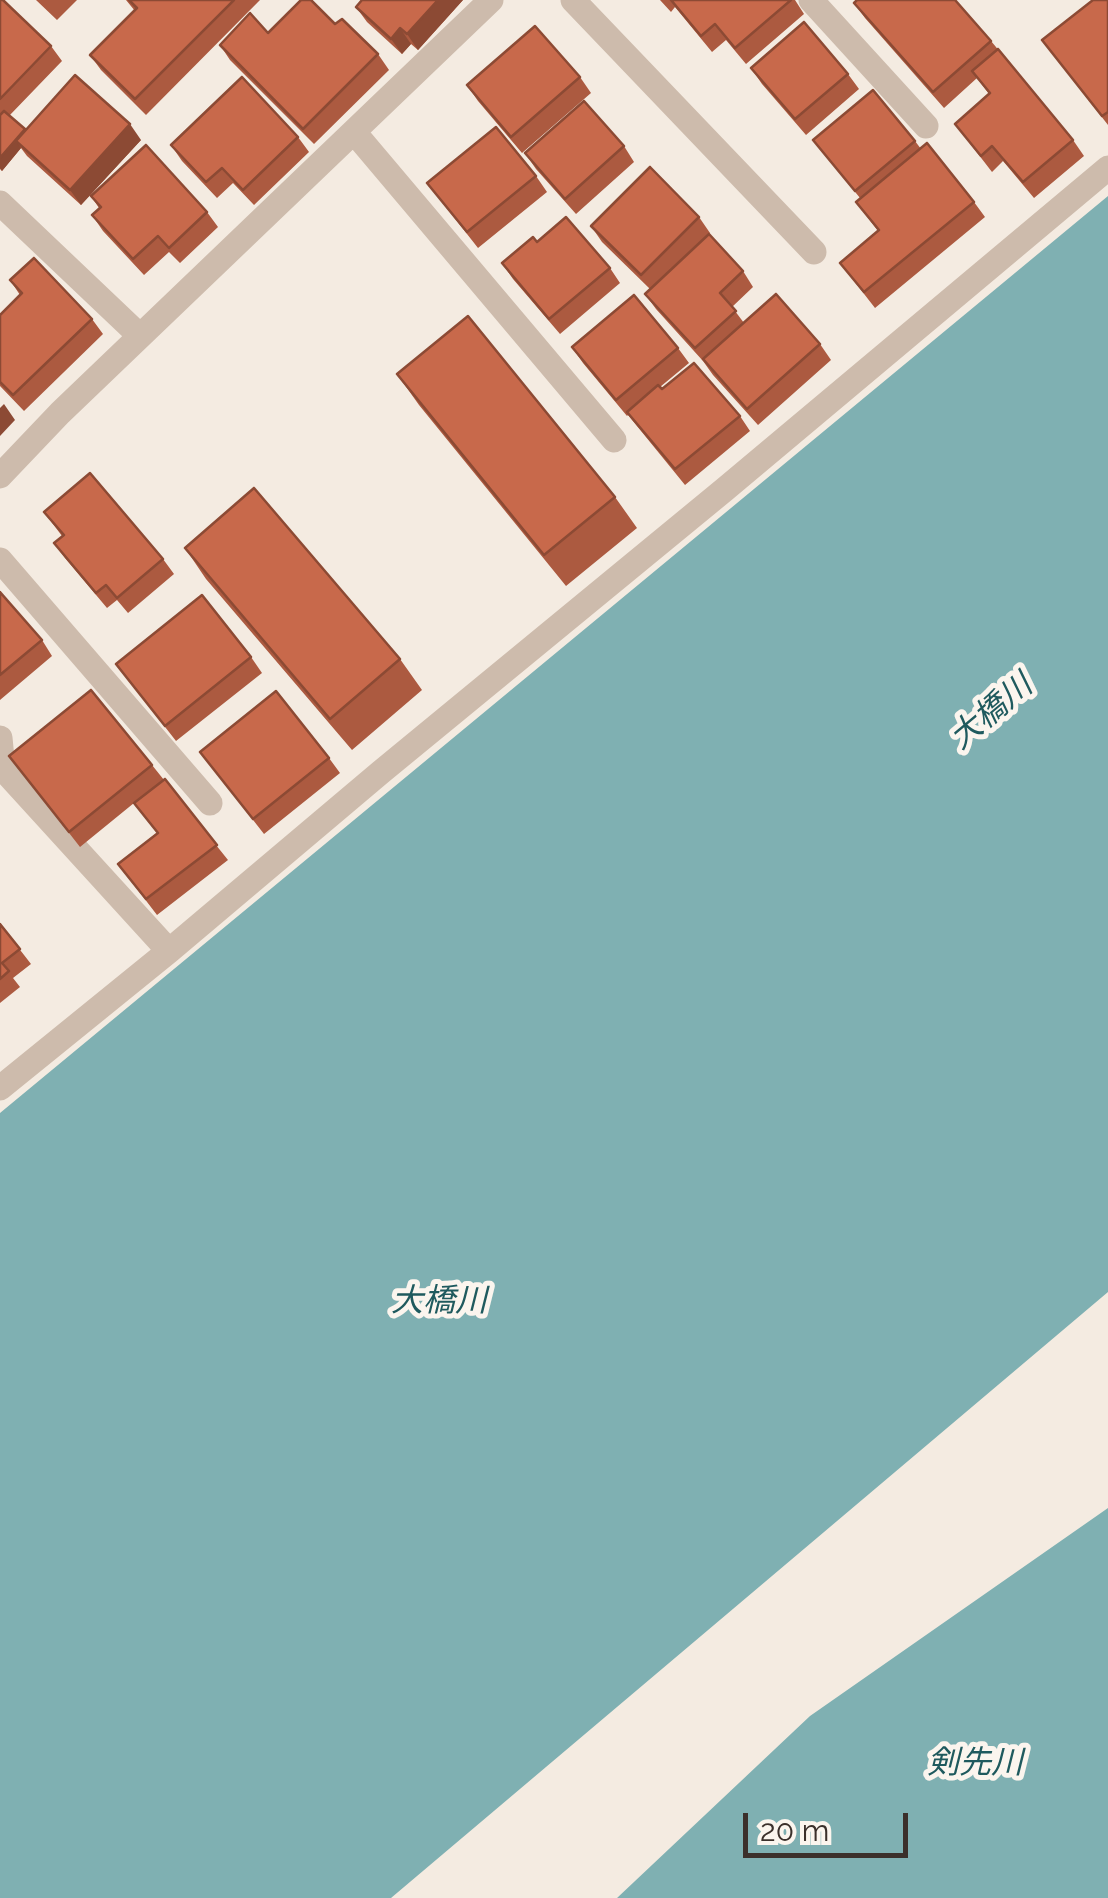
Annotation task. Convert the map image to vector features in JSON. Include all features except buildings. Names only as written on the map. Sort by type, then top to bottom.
[{"type":"street","points":[[0,476],[60,413],[491,0]]},
{"type":"street","points":[[572,0],[814,252]]},
{"type":"street","points":[[811,0],[926,126]]},
{"type":"street","points":[[354,132],[614,440]]},
{"type":"street","points":[[0,1088],[170,951],[1108,168]]},
{"type":"street","points":[[0,202],[140,336]]},
{"type":"street","points":[[0,560],[210,803]]},
{"type":"street","points":[[0,738],[3,769],[170,951]]},
{"type":"water","name":"大橋川","points":[[1108,196],[1108,1292],[391,1898],[0,1898],[0,1113]]},
{"type":"water","name":"剣先川","points":[[1108,1508],[1108,1898],[617,1898],[810,1716]]}]
